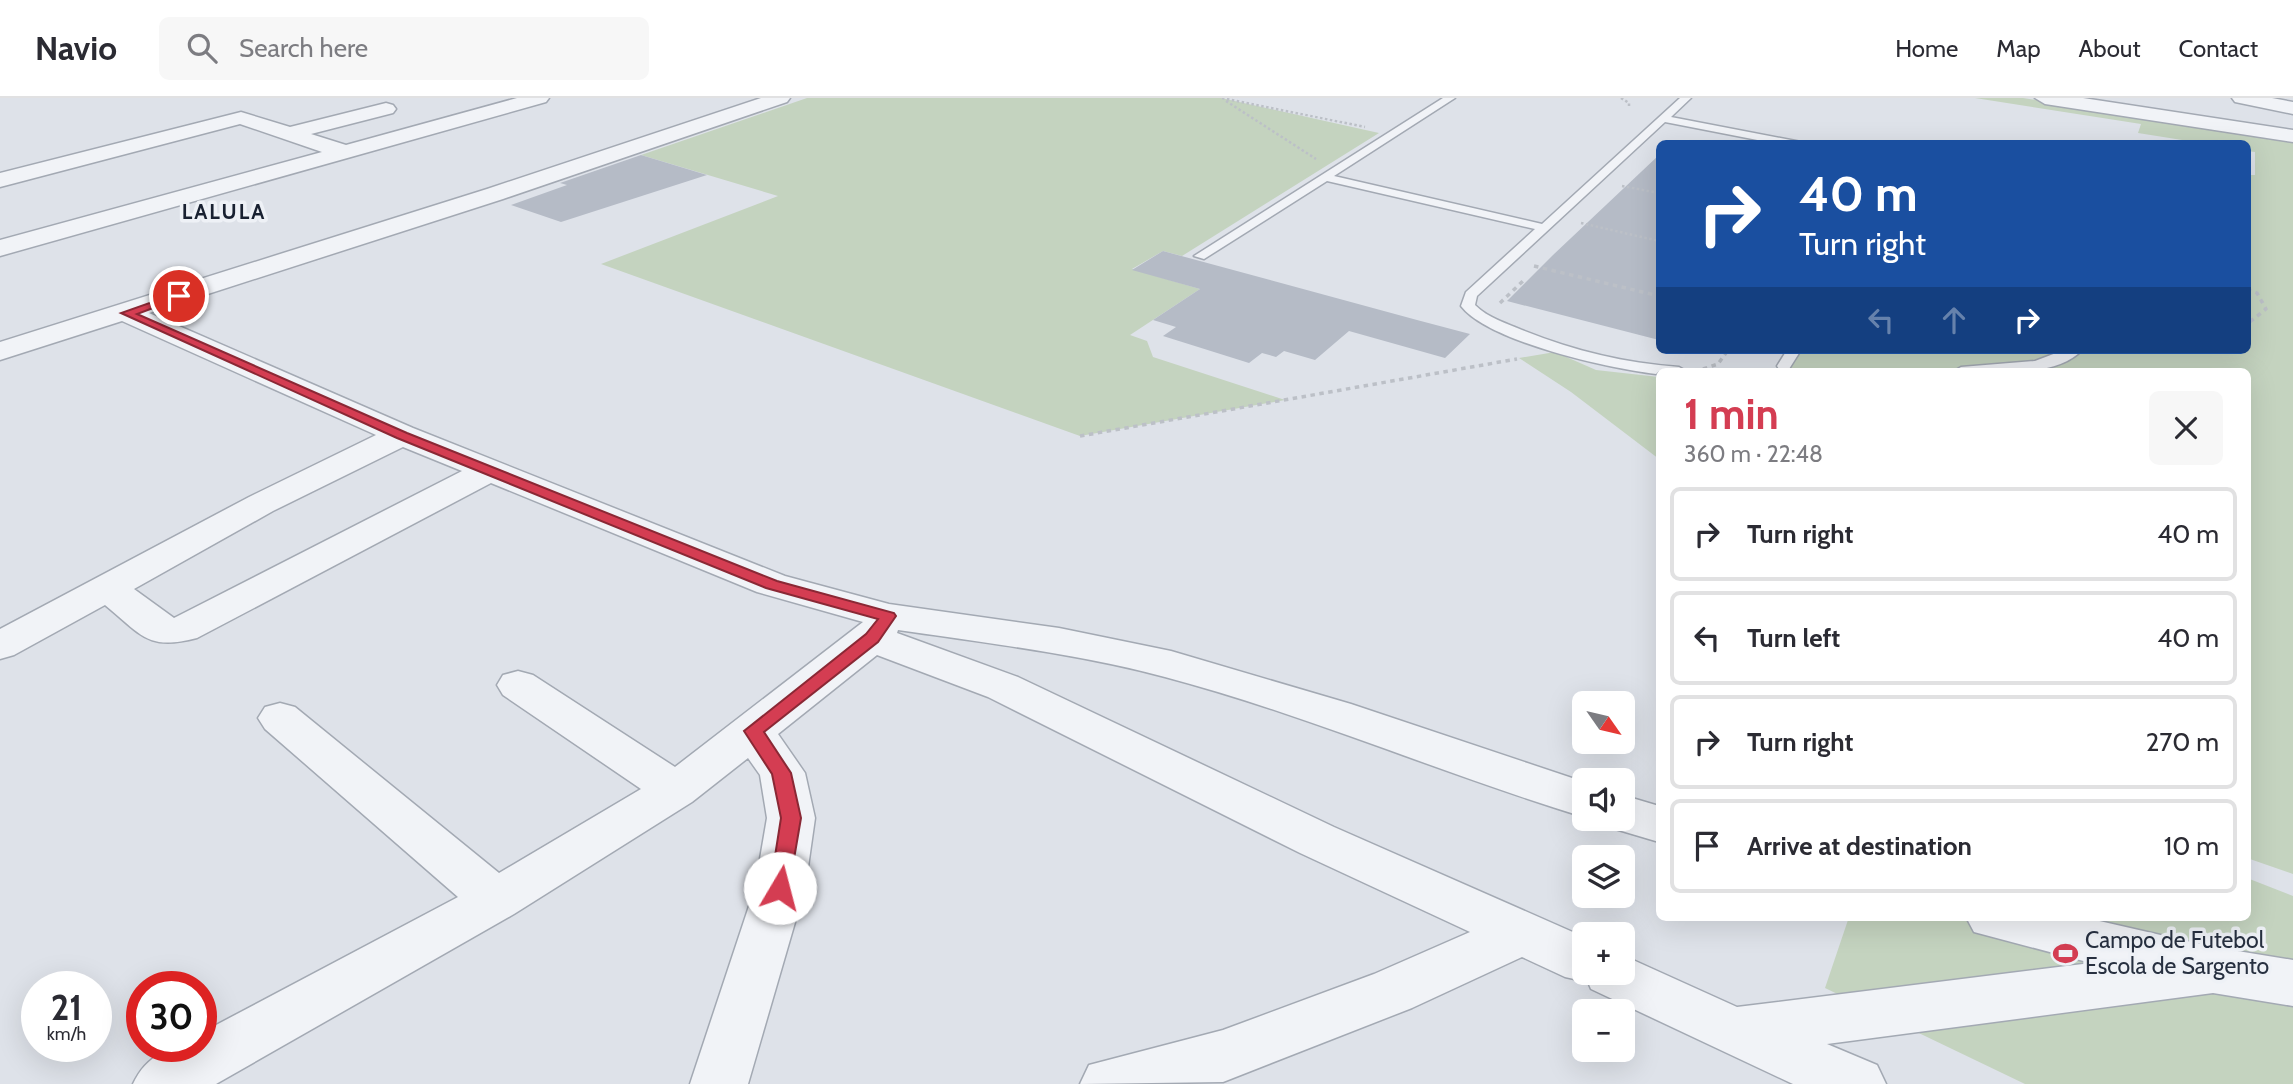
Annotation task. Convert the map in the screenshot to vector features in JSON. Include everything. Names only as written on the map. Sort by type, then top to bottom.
[{"type":"street","points":[[355,98],[437,126]]},
{"type":"street","points":[[0,248],[540,98]]},
{"type":"street","points":[[8,342],[127,313],[780,98]]},
{"type":"street","points":[[2045,98],[2293,136]]},
{"type":"street","points":[[2242,98],[2293,108]]},
{"type":"street","points":[[291,133],[386,109]]},
{"type":"street","points":[[0,180],[232,119],[248,118],[345,152]]},
{"type":"street","points":[[127,313],[402,435],[880,627],[1317,840],[1572,955]]},
{"type":"street","points":[[0,646],[261,504],[402,435]]},
{"type":"street","points":[[108,588],[163,632],[183,629],[491,470]]},
{"type":"street","points":[[162,1084],[496,900],[676,790],[880,627],[1059,641],[1171,665],[1336,715],[1572,796]]},
{"type":"street","points":[[518,685],[676,790]]},
{"type":"street","points":[[279,718],[496,900]]},
{"type":"street","points":[[719,1084],[780,888],[791,818],[782,773],[753,731]]},
{"type":"street","points":[[1635,817],[1656,823]]},
{"type":"street","points":[[2009,921],[2213,970],[2293,983]]},
{"type":"street","points":[[1109,1084],[1223,1056],[1393,991],[1524,932]]},
{"type":"street","points":[[1734,1032],[2213,970]]},
{"type":"street","points":[[1635,985],[1734,1032],[1857,1084]]},
{"type":"lane","points":[[1200,256],[1450,98]]},
{"type":"lane","points":[[1656,368],[1608,365],[1560,351],[1489,321],[1473,313],[1468,306],[1471,295],[1686,98]]},
{"type":"lane","points":[[1663,119],[1776,140]]},
{"type":"lane","points":[[1325,177],[1545,228]]},
{"type":"lane","points":[[1784,366],[1792,354]]},
{"type":"lane","points":[[2009,368],[2054,360],[2067,354]]},
{"type":"path","points":[[1222,98],[1394,133]]},
{"type":"path","points":[[1222,98],[1321,162],[1325,177]]},
{"type":"path","points":[[1621,98],[1629,103],[1629,108]]},
{"type":"path","points":[[1612,195],[1631,177]]},
{"type":"path","points":[[1622,186],[1656,192]]},
{"type":"path","points":[[1573,232],[1592,214]]},
{"type":"path","points":[[1555,218],[1656,240]]},
{"type":"path","points":[[1496,309],[1547,258]]},
{"type":"path","points":[[1510,260],[1656,295]]},
{"type":"path","points":[[2251,291],[2257,293],[2266,309],[2251,321]]},
{"type":"path","points":[[1080,436],[1560,351]]},
{"type":"path","points":[[1712,368],[1718,365],[1725,354]]},
{"type":"green space","points":[[807,98],[1221,98],[1379,133],[1182,256],[1163,251],[1132,269],[1200,289],[1130,335],[1147,341],[1153,357],[1285,400],[1080,436],[601,264],[778,196],[641,155]]},
{"type":"green space","points":[[1975,98],[2023,98],[2293,139],[2293,874],[2251,859],[2251,368],[1784,368],[1792,354],[2251,354],[2251,175],[2255,175],[2255,152],[2251,152],[2251,140],[2182,140],[2138,133],[2141,124]]},
{"type":"green space","points":[[1555,352],[1596,370],[1656,377],[1656,457],[1571,392],[1519,358]]},
{"type":"green space","name":"Campo de Futebol Escola de Sargento","points":[[2251,880],[2293,896],[2293,1084],[2025,1084],[1825,988],[1848,921],[2251,921]]},
{"type":"building","points":[[641,155],[707,175],[561,222],[511,205],[567,185],[560,183]]},
{"type":"building","points":[[1656,158],[1656,339],[1507,301]]},
{"type":"building","points":[[1163,251],[1470,334],[1445,358],[1349,331],[1315,360],[1284,351],[1276,357],[1262,353],[1249,363],[1163,336],[1176,327],[1153,320],[1200,289],[1132,270]]},
{"type":"place","name":"Campo de Futebol Escola de Sargento","points":[[2065,953]]},
{"type":"district","name":"LALULA","points":[[224,212]]},
{"type":"route","points":[[179,296],[127,313],[402,435],[771,584],[888,616],[872,638],[753,731],[782,773],[791,818],[780,888]]}]
